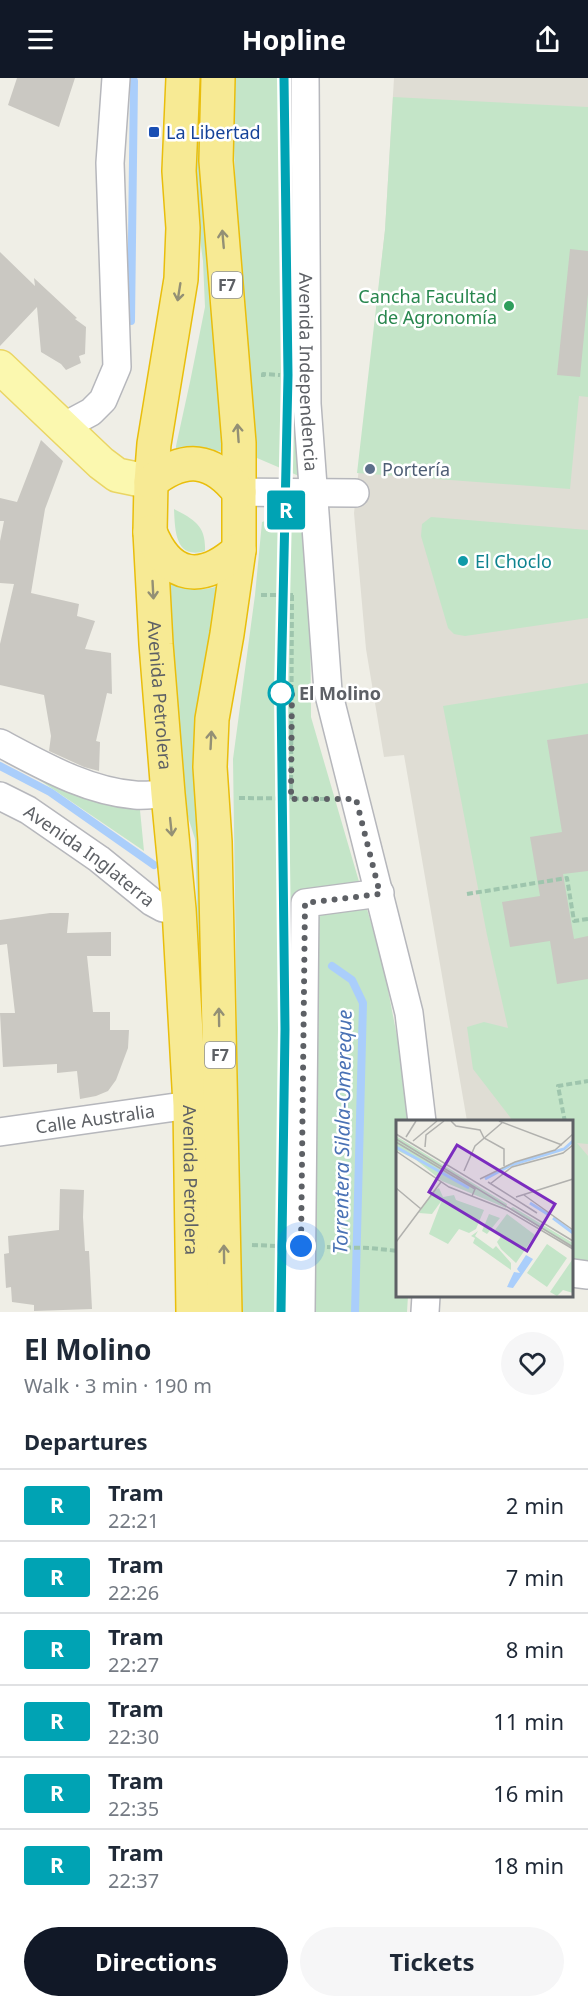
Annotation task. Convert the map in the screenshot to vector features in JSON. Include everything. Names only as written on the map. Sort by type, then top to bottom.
[{"type":"highway","name":"Avenida Petrolera","points":[[183,78],[179,171],[183,228],[181,279],[154,444],[150,532],[154,612],[179,909],[190,1105],[193,1312]]},
{"type":"highway","name":"Avenida Petrolera","points":[[218,78],[216,162],[238,442],[239,550],[212,719],[210,767],[216,866],[225,1312]]},
{"type":"highway","points":[[151,482],[163,472],[177,466],[202,464],[216,469],[227,477],[238,492]]},
{"type":"highway","points":[[150,532],[161,553],[171,564],[184,570],[199,572],[214,569],[239,550]]},
{"type":"main road","points":[[0,367],[101,463],[117,475],[151,482]]},
{"type":"street","points":[[63,427],[91,412],[103,400],[117,368],[110,163],[116,78]]},
{"type":"street","name":"Avenida Independencia","points":[[305,78],[307,404],[327,691],[409,1013],[422,1120]]},
{"type":"street","points":[[238,492],[355,493]]},
{"type":"street","points":[[0,743],[60,774],[109,790],[136,795],[168,794]]},
{"type":"street","name":"Avenida Inglaterra","points":[[0,796],[28,810],[99,859],[152,902],[163,908],[179,909]]},
{"type":"street","points":[[301,1312],[305,903],[380,894]]},
{"type":"street","name":"Calle Australia","points":[[0,1132],[190,1105]]},
{"type":"street","points":[[573,1273],[588,1275]]},
{"type":"street","points":[[425,1312],[426,1297]]},
{"type":"path","points":[[255,595],[320,595]]},
{"type":"path","points":[[291,799],[292,595]]},
{"type":"path","points":[[212,798],[356,799]]},
{"type":"path","points":[[466,894],[567,878],[574,921],[588,919]]},
{"type":"path","points":[[565,1120],[558,1086],[588,1081]]},
{"type":"path","points":[[339,1247],[396,1251]]},
{"type":"shaded area","points":[[394,78],[588,78],[588,1261],[573,1120],[467,1120],[404,755],[384,757],[366,649],[354,513],[385,230]]},
{"type":"green space","points":[[194,78],[203,78],[224,450],[222,452],[192,447],[179,451],[176,449],[205,307],[203,261],[192,178]]},
{"type":"green space","points":[[232,78],[299,78],[299,476],[257,458],[235,181]]},
{"type":"green space","points":[[393,97],[588,107],[588,397],[579,396],[570,489],[357,473],[385,230]]},
{"type":"green space","points":[[174,509],[198,525],[204,535],[205,551],[195,553],[182,547],[176,534]]},
{"type":"green space","points":[[299,510],[310,587],[311,717],[383,964],[407,1088],[407,1120],[396,1120],[396,1297],[408,1297],[407,1312],[241,1312],[233,759],[255,595],[262,522]]},
{"type":"green space","points":[[431,517],[588,530],[588,618],[465,636],[454,634],[448,628],[421,536],[422,524]]},
{"type":"green space","points":[[167,580],[192,589],[219,586],[197,706],[195,741],[204,834],[204,1136],[195,839],[181,795]]},
{"type":"green space","points":[[588,683],[588,1144],[577,1143],[588,1156],[588,1283],[573,1283],[573,1120],[512,1120],[473,1069],[467,1027],[484,1022],[508,1028],[487,935],[443,706]]},
{"type":"green space","points":[[38,779],[109,803],[140,810],[144,851]]},
{"type":"building","points":[[17,78],[75,78],[59,127],[8,105]]},
{"type":"building","points":[[570,249],[588,251],[588,294],[580,377],[557,375]]},
{"type":"building","points":[[0,252],[35,286],[34,278],[86,327],[85,354],[79,356],[81,363],[66,370],[61,364],[41,352],[37,307],[0,346]]},
{"type":"building","points":[[41,440],[63,461],[45,509],[31,593],[79,604],[77,616],[95,621],[85,649],[111,653],[112,694],[107,693],[96,741],[100,742],[99,771],[84,767],[49,751],[51,736],[44,695],[0,685],[0,644],[14,584],[0,583],[0,541],[4,521],[0,521],[0,498],[17,502]]},
{"type":"building","points":[[588,734],[588,871],[563,874],[574,939],[588,936],[588,979],[557,984],[550,941],[510,947],[502,902],[540,896],[530,837],[562,832],[547,740]]},
{"type":"building","points":[[50,913],[69,913],[67,933],[111,932],[111,956],[87,956],[93,1012],[110,1012],[110,1030],[129,1030],[128,1048],[116,1080],[108,1091],[96,1096],[80,1099],[77,1071],[57,1073],[57,1064],[3,1067],[0,1013],[15,1013],[7,944],[0,945],[0,920]]},
{"type":"building","points":[[60,1189],[84,1190],[85,1251],[89,1251],[92,1309],[34,1311],[34,1305],[12,1302],[11,1287],[6,1288],[4,1254],[9,1253],[8,1236],[59,1230]]},
{"type":"waterway","points":[[131,321],[134,81]]},
{"type":"waterway","points":[[0,766],[50,792],[154,865]]},
{"type":"waterway","name":"Torrentera Silala-Omereque","points":[[332,966],[352,980],[363,1003],[355,1312]]},
{"type":"tram line","points":[[281,1312],[285,1029],[281,693],[288,375],[284,78]]},
{"type":"tram line","name":"R","points":[[281,1312],[285,1029],[281,693],[288,375],[284,78]]},
{"type":"place","name":"La Libertad","points":[[154,132]]},
{"type":"place","name":"Cancha Facultad de Agronomía","points":[[509,306]]},
{"type":"place","name":"Portería","points":[[370,469]]},
{"type":"place","name":"El Choclo","points":[[463,561]]},
{"type":"place","name":"El Molino","points":[[281,693]]},
{"type":"route","points":[[281,693],[292,686],[291,799],[356,799],[380,894],[305,903],[301,1246]]}]
